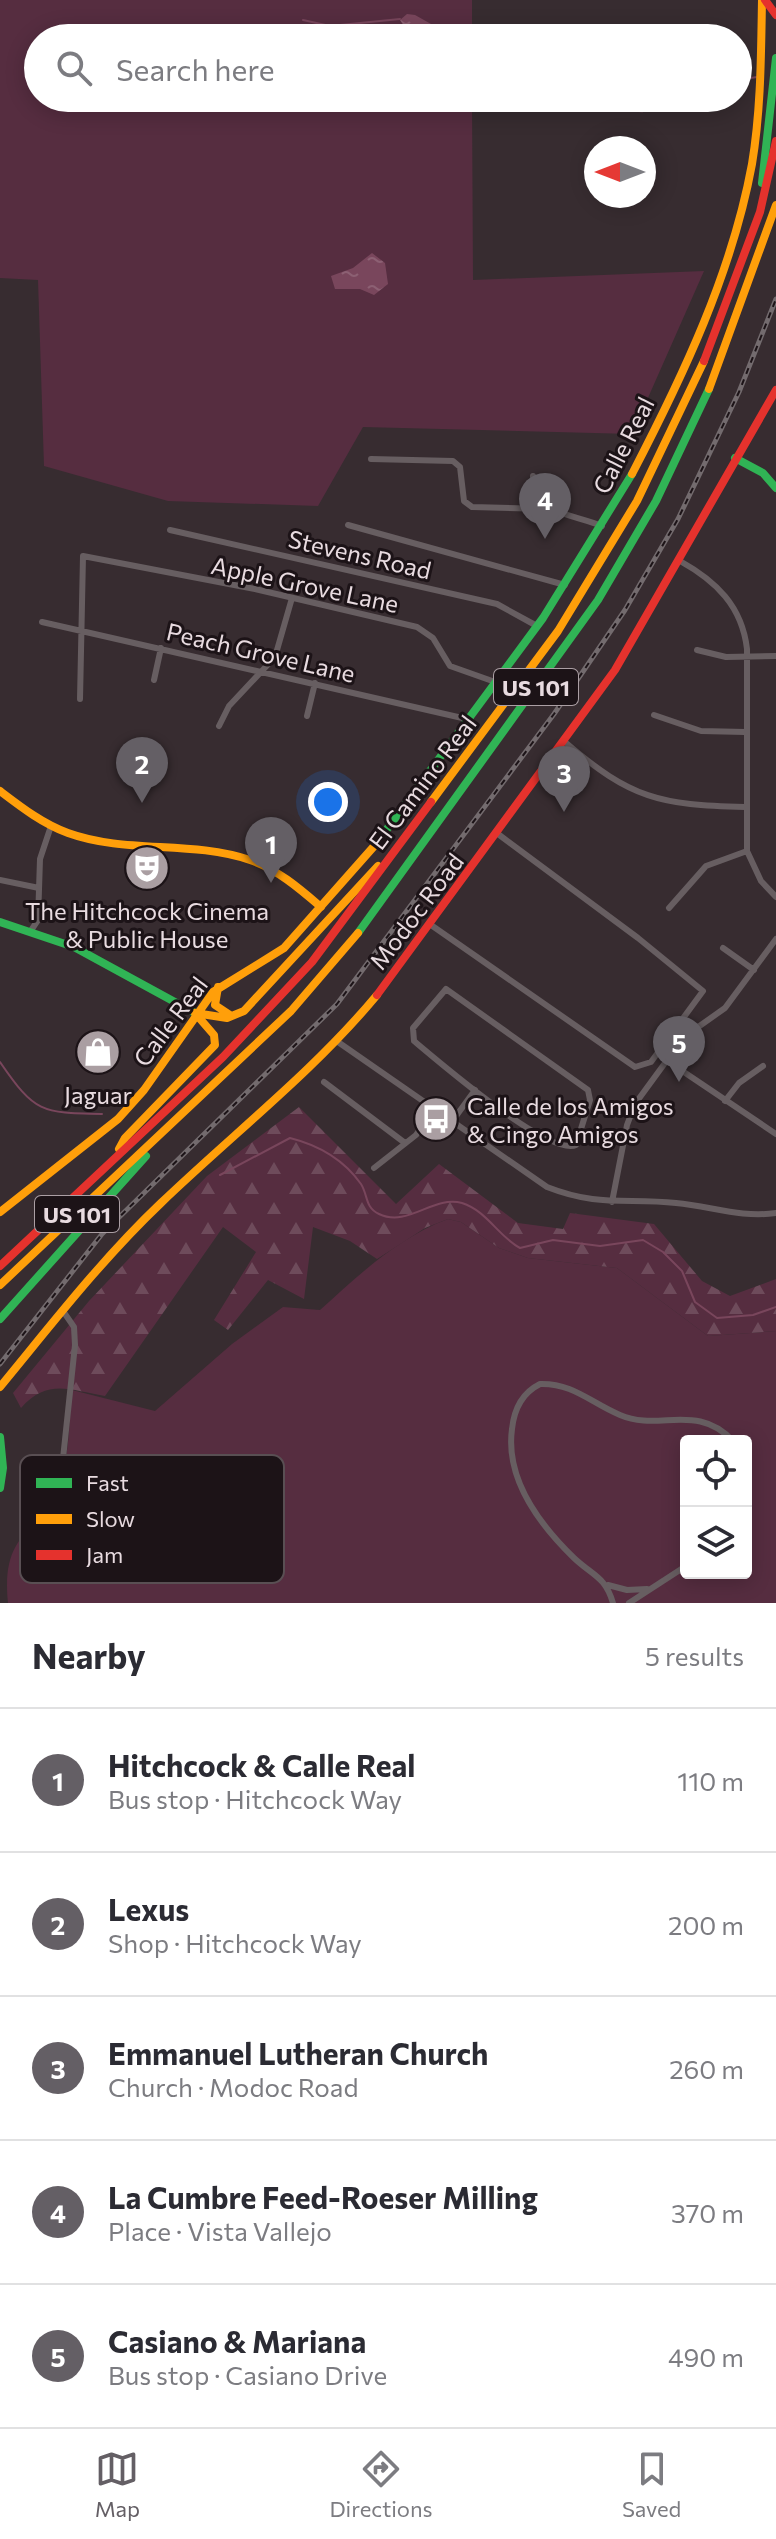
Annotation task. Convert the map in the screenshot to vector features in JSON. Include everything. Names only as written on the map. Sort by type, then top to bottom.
[{"type":"main road","points":[[764,0],[776,15]]},
{"type":"main road","name":"Calle Real","points":[[0,1212],[118,1119],[157,1072],[195,1013],[218,987],[277,955],[321,907],[397,818],[498,683],[565,585],[602,526],[673,391],[720,276],[735,230],[756,137],[764,0]]},
{"type":"main road","points":[[760,212],[776,58]]},
{"type":"main road","name":"El Camino Real","points":[[0,1266],[263,1017],[312,962],[543,652],[625,523],[700,372],[760,212],[776,141]]},
{"type":"main road","name":"El Camino Real","points":[[0,1285],[291,1011],[358,933],[598,600],[656,501],[710,390],[776,205]]},
{"type":"main road","name":"Modoc Road","points":[[0,1387],[109,1256],[161,1203],[338,1042],[431,925],[615,670],[776,390]]},
{"type":"main road","points":[[735,458],[763,473],[776,488]]},
{"type":"main road","points":[[0,791],[51,826],[84,837],[214,852],[250,860],[289,880],[321,907]]},
{"type":"main road","points":[[195,1013],[235,1016],[244,1011],[369,873],[393,854]]},
{"type":"main road","points":[[0,922],[32,929],[195,1013],[214,1035],[215,1045],[125,1138],[114,1158]]},
{"type":"main road","points":[[218,987],[215,1005],[219,1011],[235,1016]]},
{"type":"main road","points":[[0,1319],[139,1168],[153,1144]]},
{"type":"main road","points":[[0,1437],[3,1468],[0,1488]]},
{"type":"street","points":[[371,459],[453,461],[460,467],[462,496],[467,504],[547,509],[602,526]]},
{"type":"street","points":[[533,476],[536,496],[547,509]]},
{"type":"street","points":[[348,525],[565,585]]},
{"type":"street","name":"Stevens Road","points":[[170,530],[497,604],[537,626]]},
{"type":"street","name":"Apple Grove Lane","points":[[81,630],[83,556],[292,598],[423,629],[433,638],[450,666],[498,683]]},
{"type":"street","points":[[680,561],[705,576],[728,598],[743,628],[746,657],[747,851],[761,881],[776,897]]},
{"type":"street","points":[[219,726],[229,706],[264,670],[280,647],[292,598]]},
{"type":"street","name":"Peach Grove Lane","points":[[42,622],[264,670],[471,720]]},
{"type":"street","points":[[80,699],[81,630]]},
{"type":"street","points":[[154,680],[161,648]]},
{"type":"street","points":[[697,650],[746,657],[776,656]]},
{"type":"street","points":[[307,716],[315,683]]},
{"type":"street","points":[[654,715],[690,729],[745,732]]},
{"type":"street","points":[[565,742],[628,787],[651,799],[677,805],[745,807]]},
{"type":"street","points":[[32,929],[38,920],[40,859],[51,826]]},
{"type":"street","points":[[431,925],[635,1067],[651,1062],[703,991],[663,957],[498,834]]},
{"type":"street","points":[[669,908],[706,866],[747,851]]},
{"type":"street","points":[[0,880],[39,888]]},
{"type":"street","points":[[612,1202],[630,1116],[684,1037],[725,1008],[776,939]]},
{"type":"street","points":[[723,948],[754,970]]},
{"type":"street","points":[[443,990],[453,991],[586,1088],[590,1100],[580,1140],[570,1148],[557,1144],[475,1090],[412,1038],[413,1028],[443,990]]},
{"type":"street","points":[[338,1042],[433,1111],[547,1187],[583,1200],[676,1203],[742,1215],[776,1213]]},
{"type":"street","points":[[666,1060],[776,1134]]},
{"type":"street","points":[[725,1101],[739,1083],[763,1066]]},
{"type":"street","points":[[324,1082],[405,1143]]},
{"type":"street","points":[[451,1123],[475,1090]]},
{"type":"street","points":[[374,1168],[405,1143],[433,1111]]},
{"type":"street","points":[[63,1311],[74,1327],[75,1345],[63,1455]]},
{"type":"street","points":[[649,1589],[627,1590],[608,1585],[558,1542],[519,1484],[513,1465],[511,1434],[519,1402],[540,1384],[560,1384],[625,1417],[703,1421],[724,1435]]},
{"type":"street","points":[[629,1603],[680,1570]]},
{"type":"street","points":[[608,1585],[613,1603]]},
{"type":"green space","points":[[0,0],[472,0],[472,24],[24,24],[24,112],[472,112],[473,280],[704,271],[632,434],[363,427],[318,506],[168,501],[44,466],[38,280],[0,278]]},
{"type":"green space","points":[[299,1107],[396,1204],[439,1164],[518,1223],[563,1229],[570,1213],[654,1224],[702,1281],[730,1296],[776,1279],[776,1331],[708,1336],[617,1268],[528,1258],[499,1248],[461,1222],[448,1219],[425,1228],[377,1259],[350,1241],[313,1227],[304,1299],[268,1280],[228,1330],[214,1320],[256,1252],[223,1227],[105,1396],[70,1389],[50,1389],[21,1408],[13,1393],[89,1301],[207,1176]]},
{"type":"green space","points":[[448,1219],[461,1222],[499,1248],[528,1258],[617,1268],[708,1336],[776,1331],[776,1603],[8,1603],[10,1559],[20,1540],[20,1583],[284,1583],[284,1455],[66,1455],[72,1390],[155,1411],[232,1344],[283,1307],[320,1310],[395,1247]]},
{"type":"water","points":[[407,14],[431,24],[403,24],[400,20]]},
{"type":"water","points":[[372,253],[385,263],[388,284],[374,295],[360,289],[335,289],[331,276],[353,268]]},
{"type":"waterway","points":[[350,24],[400,19]]},
{"type":"waterway","points":[[303,20],[321,24]]},
{"type":"waterway","points":[[752,78],[757,77]]},
{"type":"waterway","points":[[0,1062],[22,1092],[41,1107],[65,1113],[102,1114]]},
{"type":"waterway","points":[[220,1175],[290,1138],[320,1149],[347,1168],[361,1184],[371,1208],[379,1214],[400,1217],[441,1203],[462,1203],[479,1212],[520,1248],[553,1240],[600,1246],[643,1240],[663,1252],[682,1271],[695,1302],[717,1318],[753,1315],[776,1307]]},
{"type":"railway","points":[[0,1364],[102,1234],[337,1004],[554,714],[625,610],[678,519],[739,392],[776,299]]},
{"type":"traffic: fast","points":[[762,183],[776,58]]},
{"type":"traffic: fast","points":[[358,933],[598,600],[656,501],[709,389]]},
{"type":"traffic: fast","points":[[735,458],[763,473],[776,488]]},
{"type":"traffic: fast","points":[[376,844],[543,618],[632,474]]},
{"type":"traffic: fast","points":[[0,922],[74,947],[195,1013]]},
{"type":"traffic: fast","points":[[0,1319],[146,1156]]},
{"type":"traffic: fast","points":[[0,1437],[3,1468],[0,1488]]},
{"type":"traffic: slow","points":[[632,474],[704,323],[743,205],[757,123],[762,0]]},
{"type":"traffic: slow","points":[[709,389],[776,205]]},
{"type":"traffic: slow","points":[[431,802],[558,631],[637,501],[704,361]]},
{"type":"traffic: slow","points":[[0,791],[24,809],[68,833],[113,843],[205,850],[250,860],[279,874],[321,907]]},
{"type":"traffic: slow","points":[[0,1212],[118,1119],[144,1090],[213,992],[284,948],[376,844]]},
{"type":"traffic: slow","points":[[195,1013],[227,1018],[244,1011],[378,866]]},
{"type":"traffic: slow","points":[[0,1285],[291,1011],[358,933]]},
{"type":"traffic: slow","points":[[218,987],[215,1005],[230,1015]]},
{"type":"traffic: slow","points":[[0,1387],[139,1224],[300,1076],[377,995]]},
{"type":"traffic: slow","points":[[119,1149],[125,1138],[215,1045],[214,1035],[195,1013]]},
{"type":"traffic: jam","points":[[765,0],[776,15]]},
{"type":"traffic: jam","points":[[704,361],[760,212],[776,141]]},
{"type":"traffic: jam","points":[[377,995],[615,670],[776,390]]},
{"type":"traffic: jam","points":[[0,1266],[223,1057],[312,962],[431,802]]},
{"type":"place","name":"La Cumbre Feed-Roeser Milling","points":[[545,539]]},
{"type":"place","name":"Lexus","points":[[142,803]]},
{"type":"place","name":"Emmanuel Lutheran Church","points":[[564,812]]},
{"type":"place","name":"The Hitchcock Cinema & Public House","points":[[147,868]]},
{"type":"place","name":"Hitchcock & Calle Real","points":[[271,883]]},
{"type":"place","name":"Jaguar","points":[[98,1052]]},
{"type":"place","name":"Casiano & Mariana","points":[[679,1082]]},
{"type":"place","name":"Calle de los Amigos & Cingo Amigos","points":[[436,1119]]}]
